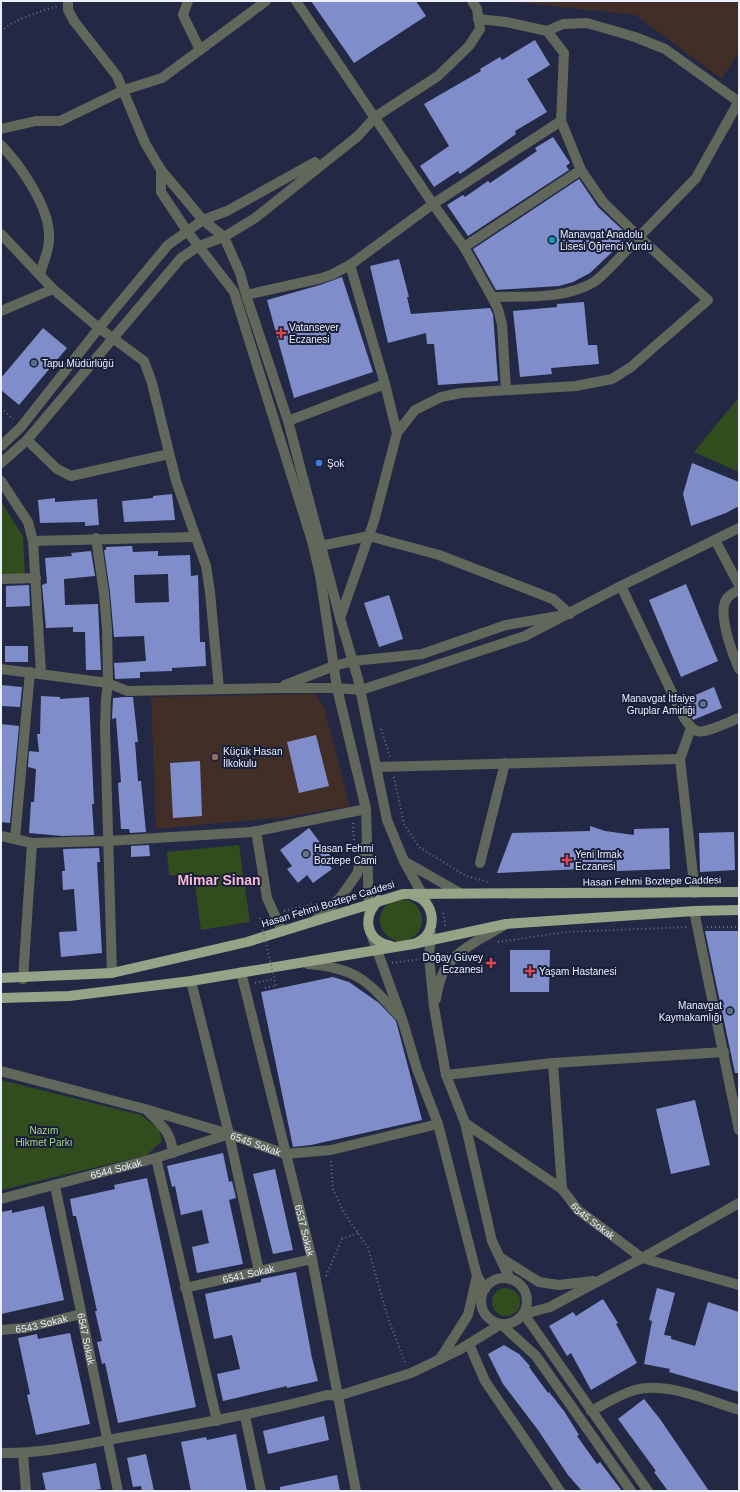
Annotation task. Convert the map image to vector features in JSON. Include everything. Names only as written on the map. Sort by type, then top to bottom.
[{"type":"main road","name":"Hasan Fehmi Boztepe Caddesi","points":[[1,978],[23,979],[112,973],[247,942],[314,920],[369,909],[379,900],[409,894],[739,892]]},
{"type":"main road","points":[[409,894],[424,900],[432,913],[431,929],[421,941],[413,944]]},
{"type":"main road","points":[[369,909],[368,923],[370,932],[375,939],[382,944],[399,946]]},
{"type":"main road","points":[[1,998],[69,996],[191,981],[413,944],[506,924],[694,911],[739,910]]},
{"type":"street","points":[[188,1],[183,15],[200,50]]},
{"type":"street","points":[[1,129],[36,121],[60,121],[124,90],[162,78],[266,1]]},
{"type":"street","points":[[296,1],[432,204],[464,247],[492,297],[498,309],[502,324],[506,390]]},
{"type":"street","points":[[1,463],[27,440],[181,258],[199,246],[224,237],[255,218],[358,136],[375,117],[438,76],[469,46],[480,29],[477,9],[472,1]]},
{"type":"street","points":[[68,2],[68,10],[74,21],[117,76],[146,143],[161,170],[203,220],[224,237],[240,273],[288,420],[320,546],[361,690],[387,820],[404,861],[429,906]]},
{"type":"street","points":[[478,19],[506,22],[547,31],[563,24],[587,23],[635,36],[665,49],[739,102],[696,178],[595,282],[574,291],[553,295],[492,297]]},
{"type":"street","points":[[340,618],[369,536],[397,433],[415,410],[427,403],[461,393],[576,386],[612,379],[631,367],[708,300],[603,202],[581,170],[561,121],[564,53],[547,31]]},
{"type":"street","points":[[246,295],[318,279],[350,265],[432,204],[561,121]]},
{"type":"street","points":[[1,446],[21,427],[99,328],[168,245],[203,220],[227,211],[299,173],[358,136]]},
{"type":"street","points":[[1,145],[16,160],[46,218],[49,239],[40,274]]},
{"type":"street","points":[[161,170],[161,192],[187,231],[234,292],[312,541],[320,575],[337,688],[366,809],[368,829],[369,909]]},
{"type":"street","points":[[464,247],[581,170]]},
{"type":"street","points":[[1,234],[53,289],[99,328],[144,361],[152,383],[169,454],[195,537],[206,566],[210,592],[219,689]]},
{"type":"street","points":[[350,265],[385,384],[397,433]]},
{"type":"street","points":[[1,311],[53,289]]},
{"type":"street","points":[[288,420],[385,384]]},
{"type":"street","points":[[27,440],[56,469],[71,476],[169,454]]},
{"type":"street","points":[[1,481],[28,522],[33,541],[41,673]]},
{"type":"street","points":[[1,670],[41,673],[108,683],[127,691],[279,688],[337,688],[361,690],[525,636],[570,614],[621,586],[739,528]]},
{"type":"street","points":[[320,546],[369,536],[439,555],[553,599],[570,614]]},
{"type":"street","points":[[33,541],[96,538],[195,537]]},
{"type":"street","points":[[96,538],[104,593],[108,683],[105,727],[112,973]]},
{"type":"street","points":[[715,540],[739,585]]},
{"type":"street","points":[[1,579],[36,578]]},
{"type":"street","points":[[621,586],[684,718],[691,728],[699,732],[739,718]]},
{"type":"street","points":[[739,590],[729,595],[724,604],[725,623],[739,669]]},
{"type":"street","points":[[279,688],[334,666],[353,661],[422,654],[506,625],[570,614]]},
{"type":"street","points":[[15,839],[30,672]]},
{"type":"street","points":[[691,728],[680,759],[695,892]]},
{"type":"street","points":[[377,767],[680,759]]},
{"type":"street","points":[[480,863],[505,763]]},
{"type":"street","points":[[1,836],[32,843],[108,842],[256,831],[366,809]]},
{"type":"street","points":[[314,920],[340,898],[357,874],[368,829]]},
{"type":"street","points":[[256,831],[267,898],[282,930]]},
{"type":"street","points":[[23,979],[32,843]]},
{"type":"street","points":[[404,861],[460,893]]},
{"type":"street","points":[[694,911],[739,1130]]},
{"type":"street","points":[[434,1006],[441,977],[447,965],[469,946],[506,924]]},
{"type":"street","points":[[431,929],[429,957],[434,1006],[446,1075],[465,1123],[492,1241],[510,1279]]},
{"type":"street","points":[[370,932],[402,1019],[417,1069],[438,1124],[477,1276],[485,1289]]},
{"type":"street","points":[[302,963],[330,966],[359,977],[370,984],[402,1019]]},
{"type":"street","name":"6537 Sokak","points":[[241,972],[312,1259],[356,1491]]},
{"type":"street","points":[[191,981],[229,1134],[259,1271]]},
{"type":"street","points":[[446,1075],[553,1063],[724,1052]]},
{"type":"street","points":[[553,1063],[562,1189]]},
{"type":"street","name":"6545 Sokak","points":[[1,1071],[145,1109],[229,1134],[285,1154],[331,1150],[438,1124]]},
{"type":"street","points":[[145,1109],[165,1129],[172,1140],[173,1153]]},
{"type":"street","name":"6545 Sokak","points":[[465,1123],[562,1189],[578,1210],[642,1258],[739,1285]]},
{"type":"street","name":"6544 Sokak","points":[[1,1199],[55,1186],[156,1158],[229,1134]]},
{"type":"street","points":[[156,1158],[217,1421]]},
{"type":"street","name":"6547 Sokak","points":[[55,1186],[118,1491]]},
{"type":"street","points":[[1,1453],[23,1454],[57,1450],[244,1416],[327,1395],[338,1396],[409,1374],[469,1344],[501,1324],[514,1322],[524,1314],[550,1307],[642,1258],[739,1203]]},
{"type":"street","points":[[498,1256],[538,1282],[559,1285],[599,1281]]},
{"type":"street","name":"6541 Sokak","points":[[185,1288],[312,1259]]},
{"type":"street","points":[[439,1360],[468,1315],[477,1276]]},
{"type":"street","points":[[524,1314],[527,1307],[526,1293],[517,1282],[510,1279],[496,1280],[485,1289],[482,1303],[484,1311],[494,1322],[501,1324],[536,1356],[631,1491]]},
{"type":"street","name":"6543 Sokak","points":[[1,1330],[25,1328],[81,1314]]},
{"type":"street","points":[[524,1314],[648,1491]]},
{"type":"street","points":[[469,1344],[485,1381],[560,1491]]},
{"type":"street","points":[[591,1411],[635,1390],[654,1388],[674,1390],[739,1410]]},
{"type":"street","points":[[244,1416],[261,1491]]},
{"type":"street","points":[[23,1454],[26,1491]]},
{"type":"path","points":[[1,31],[7,26],[29,16],[68,2]]},
{"type":"path","points":[[1,408],[21,427]]},
{"type":"path","points":[[379,722],[393,766],[404,824],[419,847],[466,876],[492,883]]},
{"type":"path","points":[[260,918],[276,986],[264,988]]},
{"type":"path","points":[[492,943],[565,932],[697,927],[739,927]]},
{"type":"path","points":[[381,964],[429,957]]},
{"type":"path","points":[[244,986],[277,979]]},
{"type":"path","points":[[331,1150],[333,1189],[342,1209],[368,1248],[388,1318],[409,1374]]},
{"type":"path","points":[[317,1285],[326,1278],[342,1239],[358,1233]]},
{"type":"shaded area","points":[[506,1],[739,1],[739,52],[722,79],[635,15]]},
{"type":"shaded area","name":"Küçük Hasan İlkokulu","points":[[315,694],[324,707],[350,806],[287,817],[156,829],[151,697]]},
{"type":"green space","points":[[739,397],[739,472],[694,452]]},
{"type":"green space","points":[[1,502],[23,536],[25,576],[1,575]]},
{"type":"green space","points":[[239,845],[250,922],[201,930],[195,883],[189,877],[169,875],[167,852]]},
{"type":"green space","points":[[401,899],[416,905],[422,920],[416,935],[401,941],[386,935],[380,920],[386,905]]},
{"type":"green space","name":"Nazım Hikmet Parkı","points":[[1,1080],[141,1115],[159,1129],[162,1141],[147,1155],[1,1190]]},
{"type":"green space","points":[[506,1288],[516,1292],[520,1302],[516,1312],[506,1316],[496,1312],[492,1302],[496,1292]]},
{"type":"building","points":[[311,1],[416,1],[426,16],[354,63]]},
{"type":"building","points":[[535,40],[550,65],[527,79],[547,112],[515,131],[516,134],[460,174],[458,171],[434,187],[420,166],[449,146],[424,104],[481,71],[480,69],[500,57],[502,60]]},
{"type":"building","points":[[553,137],[570,163],[566,166],[569,170],[468,236],[447,205],[463,195],[465,197],[488,181],[490,183],[537,151],[535,148]]},
{"type":"building","name":"Manavgat Anadolu Lisesi Öğrenci Yurdu","points":[[579,179],[598,207],[629,236],[590,273],[573,282],[559,286],[496,290],[473,249]]},
{"type":"building","points":[[399,259],[409,297],[407,297],[411,314],[490,308],[493,314],[498,381],[438,385],[434,344],[427,344],[426,333],[388,343],[370,266]]},
{"type":"building","points":[[342,277],[373,372],[294,398],[267,300]]},
{"type":"building","points":[[584,302],[588,345],[597,345],[599,364],[551,368],[552,374],[520,377],[513,311],[557,307],[557,304]]},
{"type":"building","name":"Tapu Müdürlüğü","points":[[43,328],[67,348],[19,405],[1,390],[1,378]]},
{"type":"building","points":[[692,463],[739,482],[739,506],[726,513],[691,526],[683,494]]},
{"type":"building","points":[[172,494],[175,520],[124,522],[122,501],[153,498],[153,496]]},
{"type":"building","points":[[55,498],[55,502],[97,499],[99,525],[85,526],[85,522],[40,523],[38,500]]},
{"type":"building","points":[[132,546],[133,552],[158,551],[158,556],[190,555],[191,576],[198,575],[200,642],[205,642],[206,666],[172,668],[172,671],[140,672],[140,678],[115,679],[114,663],[146,661],[144,636],[114,637],[104,550],[106,550],[106,547]],"holes":[[[168,574],[169,602],[135,603],[134,575]]]},
{"type":"building","points":[[91,551],[95,576],[64,579],[65,605],[98,604],[101,670],[86,670],[85,632],[73,632],[73,627],[46,628],[42,585],[47,583],[45,558],[72,556],[71,553]]},
{"type":"building","points":[[686,584],[718,661],[681,677],[649,600]]},
{"type":"building","points":[[29,585],[30,606],[6,607],[6,586]]},
{"type":"building","points":[[389,595],[403,639],[379,647],[364,603]]},
{"type":"building","points":[[5,646],[28,646],[28,662],[5,662]]},
{"type":"building","points":[[1,685],[22,687],[20,707],[1,706]]},
{"type":"building","name":"Manavgat İtfaiye Gruplar Amirliği","points":[[714,687],[722,708],[693,720],[684,700]]},
{"type":"building","points":[[41,696],[60,697],[60,699],[89,697],[94,835],[62,836],[29,833],[31,802],[34,802],[36,769],[28,767],[29,751],[39,752],[37,734],[40,734]]},
{"type":"building","points":[[133,697],[138,742],[135,742],[138,781],[141,781],[146,832],[130,833],[129,829],[121,829],[118,783],[121,782],[116,718],[112,719],[113,698]]},
{"type":"building","points":[[1,724],[19,726],[10,823],[1,822]]},
{"type":"building","points":[[316,735],[329,786],[299,793],[287,742]]},
{"type":"building","points":[[200,761],[202,816],[173,818],[170,763]]},
{"type":"building","points":[[590,826],[605,831],[634,835],[634,829],[669,828],[670,869],[618,871],[582,869],[497,873],[512,833],[590,831]]},
{"type":"building","name":"Hasan Fehmi Boztepe Cami","points":[[309,828],[332,858],[327,862],[332,869],[313,883],[307,875],[298,883],[287,869],[292,866],[280,850]]},
{"type":"building","points":[[734,832],[735,870],[700,872],[699,833]]},
{"type":"building","points":[[149,845],[150,856],[131,857],[131,846]]},
{"type":"building","points":[[99,848],[100,862],[97,862],[102,953],[61,957],[59,932],[77,931],[74,889],[63,890],[62,871],[65,871],[63,849]]},
{"type":"building","name":"Manavgat Kaymakamlığı","points":[[705,931],[739,931],[739,1073],[735,1073]]},
{"type":"building","name":"Yaşam Hastanesi","points":[[510,950],[550,950],[549,992],[510,992]]},
{"type":"building","points":[[333,977],[349,982],[379,1003],[396,1021],[422,1120],[311,1145],[293,1147],[261,992]]},
{"type":"building","points":[[695,1100],[710,1165],[671,1174],[656,1109]]},
{"type":"building","points":[[223,1153],[229,1182],[232,1181],[236,1198],[229,1200],[243,1264],[197,1273],[192,1247],[209,1243],[202,1210],[181,1215],[175,1186],[172,1187],[167,1166]]},
{"type":"building","points":[[275,1169],[293,1250],[273,1254],[253,1174]]},
{"type":"building","points":[[147,1178],[196,1407],[118,1423],[105,1363],[102,1364],[97,1342],[102,1341],[95,1311],[97,1311],[76,1216],[73,1216],[70,1199],[115,1189],[114,1185]]},
{"type":"building","points":[[44,1206],[64,1300],[1,1314],[1,1212],[12,1210],[12,1213]]},
{"type":"building","points":[[296,1272],[312,1358],[318,1381],[287,1388],[287,1386],[223,1401],[217,1374],[240,1369],[232,1335],[214,1339],[205,1294],[261,1282],[261,1279]]},
{"type":"building","points":[[657,1288],[675,1293],[664,1335],[671,1336],[671,1339],[695,1346],[708,1302],[739,1312],[739,1392],[669,1372],[670,1369],[644,1364],[652,1321],[649,1320]]},
{"type":"building","points":[[603,1299],[618,1323],[616,1324],[637,1363],[591,1390],[571,1353],[567,1356],[549,1326],[573,1312],[576,1316]]},
{"type":"building","points":[[70,1333],[90,1424],[36,1435],[27,1395],[30,1394],[18,1338],[37,1334],[38,1339]]},
{"type":"building","points":[[504,1345],[519,1354],[530,1366],[529,1367],[548,1393],[549,1392],[564,1411],[579,1435],[577,1436],[597,1464],[600,1462],[622,1491],[582,1491],[568,1475],[538,1430],[503,1384],[488,1354]]},
{"type":"building","points":[[644,1399],[660,1419],[709,1491],[668,1491],[654,1472],[656,1471],[618,1419]]},
{"type":"building","points":[[324,1416],[329,1440],[268,1454],[263,1431]]},
{"type":"building","points":[[236,1434],[247,1491],[191,1491],[181,1442],[206,1437],[207,1440]]},
{"type":"building","points":[[146,1454],[154,1491],[142,1491],[141,1486],[133,1487],[127,1458]]},
{"type":"building","points":[[96,1463],[101,1489],[90,1491],[46,1491],[42,1473]]},
{"type":"building","points":[[337,1475],[340,1491],[280,1491],[280,1487]]},
{"type":"place","name":"Manavgat Anadolu Lisesi Öğrenci Yurdu","points":[[552,240]]},
{"type":"place","name":"Vatansever Eczanesi","points":[[281,333]]},
{"type":"place","name":"Tapu Müdürlüğü","points":[[34,363]]},
{"type":"place","name":"Şok","points":[[319,463]]},
{"type":"place","name":"Manavgat İtfaiye Gruplar Amirliği","points":[[703,704]]},
{"type":"place","name":"Küçük Hasan İlkokulu","points":[[215,757]]},
{"type":"place","name":"Hasan Fehmi Boztepe Cami","points":[[306,854]]},
{"type":"place","name":"Yeni Irmak Eczanesi","points":[[567,860]]},
{"type":"place","name":"Doğay Güvey Eczanesi","points":[[491,963]]},
{"type":"place","name":"Yaşam Hastanesi","points":[[530,971]]},
{"type":"place","name":"Manavgat Kaymakamlığı","points":[[730,1011]]},
{"type":"district","name":"Mimar Sinan","points":[[219,880]]}]
